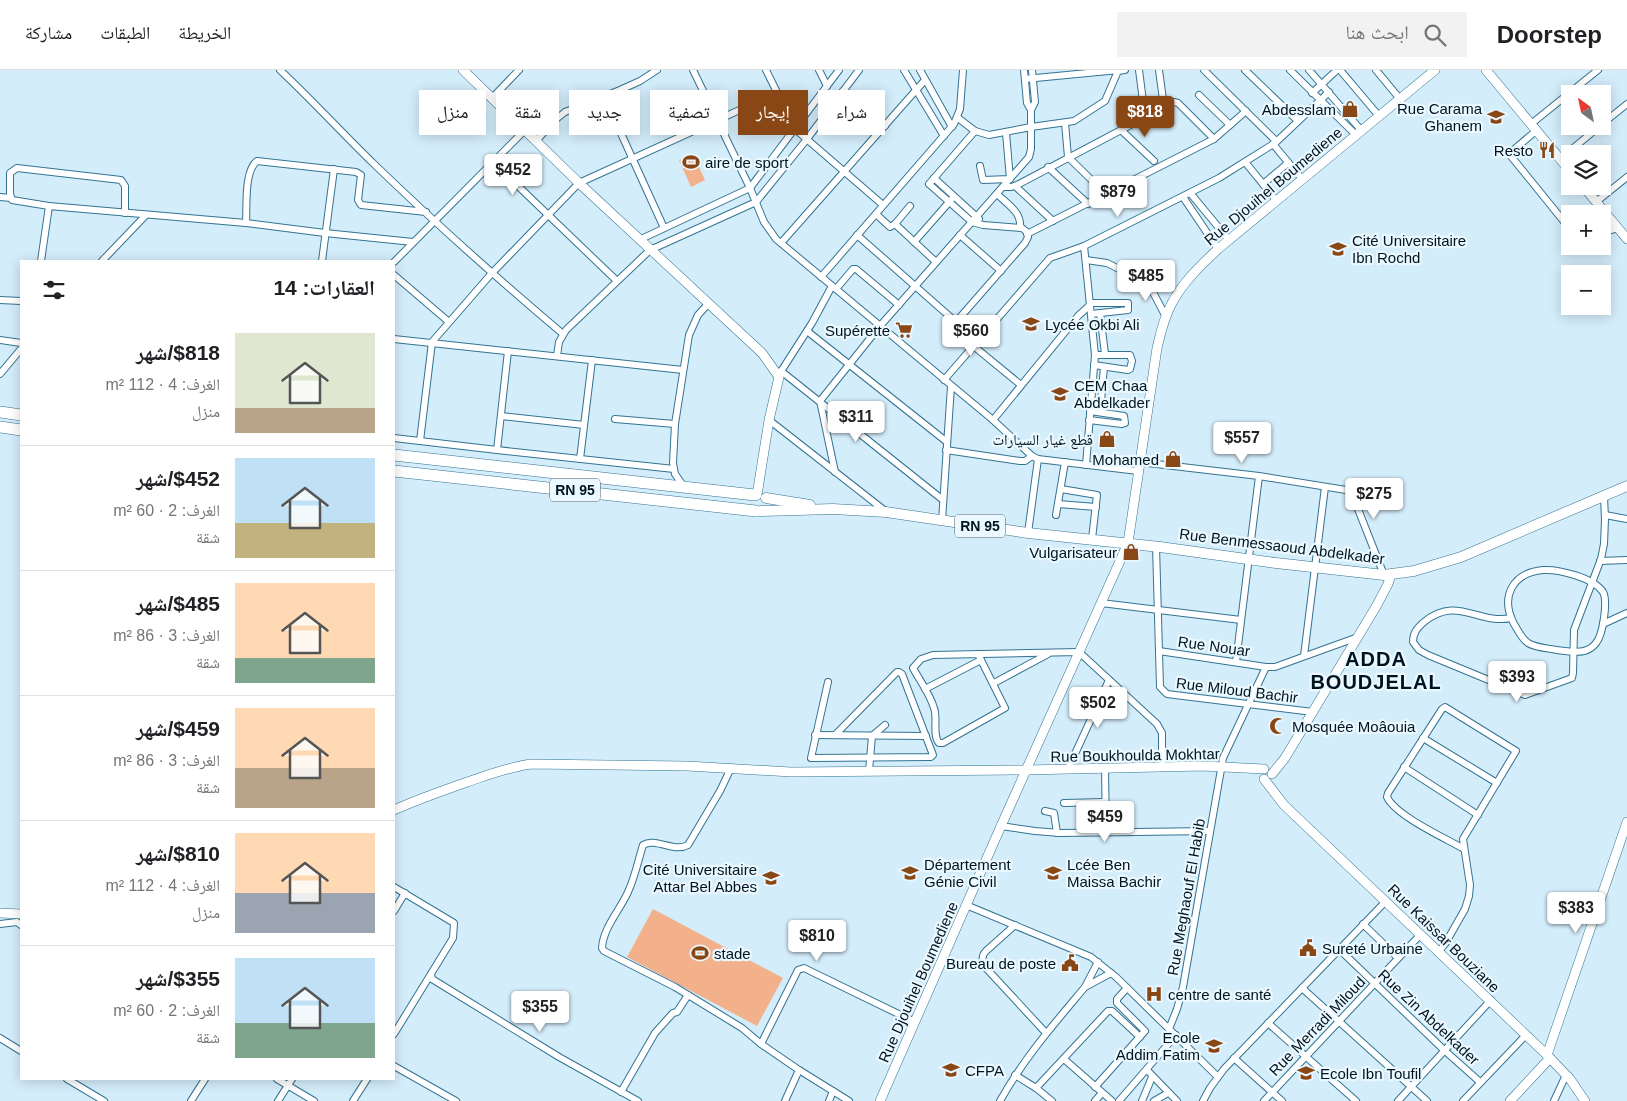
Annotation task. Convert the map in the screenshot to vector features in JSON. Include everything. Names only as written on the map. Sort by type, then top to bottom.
[{"type":"highway","points":[[0,412],[20,414]]},
{"type":"highway","points":[[0,427],[20,430]]},
{"type":"highway","name":"RN 95","points":[[395,455],[760,496]]},
{"type":"highway","name":"RN 95","points":[[395,471],[758,511]]},
{"type":"main road","points":[[463,70],[496,102]]},
{"type":"main road","name":"Rue Djouihel Boumediene","points":[[880,1101],[1128,543],[1157,348],[1166,316],[1172,303],[1182,286],[1202,263],[1435,70]]},
{"type":"main road","points":[[1486,70],[1560,159]]},
{"type":"main road","points":[[530,135],[639,240],[762,353],[780,374],[760,471],[760,496],[767,506],[758,511],[751,508],[750,502],[760,496]]},
{"type":"main road","points":[[1590,195],[1624,233]]},
{"type":"main road","name":"Rue Benmessaoud Abdelkader","points":[[1128,543],[1315,567],[1387,574],[1414,571],[1461,557],[1627,486]]},
{"type":"main road","name":"RN 95","points":[[760,496],[833,510]]},
{"type":"main road","name":"RN 95","points":[[758,511],[833,510],[886,512],[1028,533],[1128,543]]},
{"type":"main road","points":[[1267,774],[1285,758],[1358,637],[1388,584],[1387,574]]},
{"type":"main road","name":"Rue Boukhoulda Mokhtar","points":[[395,810],[435,793],[518,766],[541,764],[624,764],[791,772],[1245,767],[1267,774]]},
{"type":"main road","name":"Rue Kaissar Bouziane","points":[[1267,774],[1280,799],[1548,1056],[1566,1075],[1585,1101]]},
{"type":"main road","points":[[1510,1101],[1548,1056],[1627,822]]},
{"type":"main road","points":[[0,913],[20,914]]},
{"type":"street","points":[[280,70],[426,212],[492,273],[563,334]]},
{"type":"street","points":[[492,98],[519,70]]},
{"type":"street","points":[[618,90],[640,81],[657,70]]},
{"type":"street","points":[[693,70],[703,90]]},
{"type":"street","points":[[766,70],[776,90]]},
{"type":"street","points":[[819,70],[826,86]]},
{"type":"street","points":[[808,111],[838,70]]},
{"type":"street","points":[[844,90],[859,70]]},
{"type":"street","points":[[904,70],[944,136]]},
{"type":"street","points":[[920,70],[952,127]]},
{"type":"street","points":[[821,277],[952,127],[958,118],[960,108],[963,70]]},
{"type":"street","points":[[1024,70],[1027,103],[1031,110]]},
{"type":"street","points":[[835,472],[820,401],[880,326],[1029,157],[1031,149],[1031,110],[1035,102],[1032,70]]},
{"type":"street","points":[[958,118],[975,131],[989,135],[1066,123],[1077,119],[1105,101],[1118,70]]},
{"type":"street","points":[[1025,80],[1072,73],[1125,70]]},
{"type":"street","points":[[1139,70],[1145,117]]},
{"type":"street","points":[[1159,70],[1164,107]]},
{"type":"street","points":[[1204,70],[1246,111],[1274,143],[1302,180]]},
{"type":"street","points":[[1245,70],[1298,121]]},
{"type":"street","points":[[1290,70],[1320,101],[1359,133]]},
{"type":"street","points":[[1309,70],[1329,92],[1359,133]]},
{"type":"street","points":[[1312,93],[1336,70]]},
{"type":"street","points":[[1340,70],[1379,116]]},
{"type":"street","points":[[1561,218],[1510,155],[1534,127],[1598,70]]},
{"type":"street","points":[[1379,71],[1400,99]]},
{"type":"street","points":[[885,125],[925,80]]},
{"type":"street","points":[[944,380],[1046,261],[1054,256],[1084,246],[1191,194],[1245,162],[1274,143],[1329,92]]},
{"type":"street","points":[[1199,94],[1230,126]]},
{"type":"street","points":[[1003,186],[1006,188],[1015,186],[1174,102],[1177,102],[1214,139]]},
{"type":"street","points":[[1611,117],[1627,104]]},
{"type":"street","points":[[536,141],[561,115],[569,111]]},
{"type":"street","points":[[1027,234],[1214,139],[1246,111]]},
{"type":"street","points":[[1066,123],[1068,157],[1107,195]]},
{"type":"street","points":[[557,356],[559,342],[563,334],[650,250],[756,202],[818,124]]},
{"type":"street","points":[[1121,130],[1154,161]]},
{"type":"street","points":[[975,131],[929,184],[972,222],[983,225],[1020,228],[1025,230],[1028,237],[1025,243],[956,322],[953,328],[1021,385]]},
{"type":"street","points":[[1006,132],[1010,179]]},
{"type":"street","points":[[395,261],[520,135]]},
{"type":"street","points":[[622,135],[664,228]]},
{"type":"street","points":[[420,441],[432,342],[449,322],[547,214],[579,183],[685,135]]},
{"type":"street","points":[[724,135],[766,225],[773,236],[993,420],[1035,458]]},
{"type":"street","points":[[639,240],[750,188],[790,135]]},
{"type":"street","points":[[802,135],[883,205]]},
{"type":"street","points":[[781,243],[876,135]]},
{"type":"street","points":[[1560,159],[1589,135]]},
{"type":"street","points":[[246,223],[248,179],[250,168],[257,161],[356,172],[361,176],[358,200],[361,205],[426,212]]},
{"type":"street","points":[[493,162],[616,281]]},
{"type":"street","points":[[1245,162],[1276,200]]},
{"type":"street","points":[[1263,184],[1288,163]]},
{"type":"street","points":[[980,166],[983,180],[1010,179]]},
{"type":"street","points":[[1048,167],[1088,204]]},
{"type":"street","points":[[11,198],[10,173],[17,168],[117,179],[124,182],[125,186],[125,213]]},
{"type":"street","points":[[322,260],[334,170]]},
{"type":"street","points":[[1596,202],[1627,176]]},
{"type":"street","points":[[934,178],[977,216],[983,225]]},
{"type":"street","points":[[1015,186],[1053,221]]},
{"type":"street","points":[[996,194],[1019,216],[1020,228]]},
{"type":"street","points":[[1191,194],[1229,240]]},
{"type":"street","points":[[914,242],[954,196]]},
{"type":"street","points":[[0,197],[49,206],[246,223],[413,242]]},
{"type":"street","points":[[1183,197],[1218,249]]},
{"type":"street","points":[[41,260],[49,206]]},
{"type":"street","points":[[876,214],[890,227],[895,224],[910,206]]},
{"type":"street","points":[[103,260],[146,215]]},
{"type":"street","points":[[895,224],[936,262]]},
{"type":"street","points":[[1611,233],[1624,233]]},
{"type":"street","points":[[857,235],[956,322]]},
{"type":"street","points":[[960,235],[1001,271]]},
{"type":"street","points":[[1084,246],[1095,355],[1086,465]]},
{"type":"street","points":[[1086,260],[1107,263],[1123,272],[1144,276],[1166,316]]},
{"type":"street","points":[[899,305],[855,268],[834,288],[780,374],[820,401],[943,500]]},
{"type":"street","points":[[395,277],[449,322]]},
{"type":"street","points":[[0,300],[20,301]]},
{"type":"street","points":[[993,420],[1078,316],[1090,304],[1128,303],[1128,310],[1091,314]]},
{"type":"street","points":[[685,488],[678,479],[672,458],[675,424],[691,328],[698,315],[708,304]]},
{"type":"street","points":[[1100,313],[1105,354]]},
{"type":"street","points":[[807,331],[947,442]]},
{"type":"street","points":[[395,339],[683,370]]},
{"type":"street","points":[[0,340],[20,343]]},
{"type":"street","points":[[0,374],[20,350]]},
{"type":"street","points":[[497,450],[508,351]]},
{"type":"street","points":[[1094,365],[1129,370],[1132,361],[1130,355],[1095,355]]},
{"type":"street","points":[[580,459],[592,360]]},
{"type":"street","points":[[1100,412],[1104,367]]},
{"type":"street","points":[[942,521],[951,386]]},
{"type":"street","points":[[1089,420],[1124,423],[1124,416],[1090,411]]},
{"type":"street","points":[[501,416],[584,425]]},
{"type":"street","points":[[615,419],[675,424]]},
{"type":"street","points":[[769,420],[886,512]]},
{"type":"street","points":[[395,438],[674,468]]},
{"type":"street","points":[[946,450],[1020,461],[1035,458],[1086,465],[1259,476],[1346,490],[1352,496],[1387,574]]},
{"type":"street","points":[[1028,533],[1035,458]]},
{"type":"street","points":[[1056,515],[1064,462]]},
{"type":"street","points":[[1236,662],[1259,476]]},
{"type":"street","points":[[1304,656],[1325,487]]},
{"type":"street","points":[[1061,489],[1095,494],[1097,496],[1092,539]]},
{"type":"street","points":[[1511,618],[1490,619],[1465,611],[1450,611],[1424,622],[1415,633],[1413,642],[1419,650],[1428,656],[1527,696],[1573,677],[1574,630],[1600,561],[1604,544],[1604,496]]},
{"type":"street","points":[[1058,504],[1096,507]]},
{"type":"street","points":[[1605,515],[1627,519]]},
{"type":"street","points":[[1156,546],[1158,651]]},
{"type":"street","points":[[1600,561],[1627,560]]},
{"type":"street","points":[[1540,570],[1554,570],[1592,582],[1599,587],[1605,598],[1600,637],[1597,643],[1585,651],[1540,647],[1529,644],[1518,631],[1511,618],[1508,610],[1510,590],[1517,581],[1532,572],[1540,570]]},
{"type":"street","points":[[1101,602],[1241,620]]},
{"type":"street","points":[[1603,624],[1627,613]]},
{"type":"street","points":[[1266,667],[1275,667],[1358,637]]},
{"type":"street","name":"Rue Nouar","points":[[1158,651],[1266,667]]},
{"type":"street","name":"Rue Miloud Bachir","points":[[1158,651],[1160,687],[1167,694],[1313,712]]},
{"type":"street","points":[[980,657],[1005,706],[1004,709],[939,743],[936,740],[934,707],[914,668],[921,659],[933,655],[980,657],[1079,652],[1160,728],[1162,736],[1162,768]]},
{"type":"street","points":[[994,683],[1050,653]]},
{"type":"street","points":[[925,690],[980,657]]},
{"type":"street","name":"Rue Meghaouf El Habib","points":[[1169,1029],[1177,1009],[1182,987],[1224,754],[1266,667]]},
{"type":"street","points":[[828,682],[811,758],[931,757],[933,753],[902,674],[899,672],[835,735]]},
{"type":"street","points":[[1068,769],[1109,680]]},
{"type":"street","points":[[1439,951],[1465,909],[1469,896],[1470,885],[1464,839],[1515,754],[1515,749],[1446,707],[1442,708],[1388,793],[1388,800],[1409,818],[1464,849]]},
{"type":"street","points":[[869,771],[872,736],[885,724]]},
{"type":"street","points":[[815,735],[926,736]]},
{"type":"street","points":[[1423,738],[1496,783]]},
{"type":"street","points":[[731,768],[720,791],[688,845],[674,848],[650,842],[643,844],[635,875],[606,932],[602,946],[604,951],[675,987],[742,1028],[761,1044],[799,1070],[849,1101]]},
{"type":"street","points":[[1105,768],[1106,833]]},
{"type":"street","points":[[1404,768],[1478,814]]},
{"type":"street","points":[[1064,803],[1105,802]]},
{"type":"street","points":[[1045,811],[1054,813],[1057,833]]},
{"type":"street","points":[[1001,826],[1057,833],[1210,830]]},
{"type":"street","points":[[395,888],[454,923],[453,938],[395,1032]]},
{"type":"street","points":[[395,909],[405,893]]},
{"type":"street","points":[[1204,1101],[1217,1076],[1386,901]]},
{"type":"street","points":[[966,905],[1098,962],[1217,1076]]},
{"type":"street","points":[[0,924],[17,922],[20,924]]},
{"type":"street","points":[[1363,924],[1398,958]]},
{"type":"street","points":[[1015,925],[983,954],[982,960],[985,967],[1046,1033]]},
{"type":"street","name":"Rue Merradi Miloud","points":[[1264,1101],[1421,934]]},
{"type":"street","name":"Rue Zin Abdelkader","points":[[1339,949],[1480,1082]]},
{"type":"street","points":[[1000,1101],[1015,1075],[1046,1033],[1085,987],[1098,962]]},
{"type":"street","points":[[761,1044],[798,970],[804,968],[915,1022]]},
{"type":"street","points":[[1085,987],[1111,973]]},
{"type":"street","points":[[431,974],[432,979],[438,983],[559,1057],[638,1101]]},
{"type":"street","points":[[1095,1087],[1145,1032],[1145,1029],[1116,1002],[1127,988]]},
{"type":"street","points":[[1302,988],[1427,1101]]},
{"type":"street","points":[[621,1092],[655,1032],[673,1013],[677,1012],[688,995]]},
{"type":"street","points":[[1398,1101],[1490,1000]]},
{"type":"street","points":[[1036,1088],[1110,1010],[1140,1038]]},
{"type":"street","points":[[1268,1023],[1356,1101]]},
{"type":"street","points":[[1463,1101],[1526,1035]]},
{"type":"street","points":[[1119,1101],[1176,1036]]},
{"type":"street","points":[[0,1038],[20,1050]]},
{"type":"street","points":[[1234,1058],[1282,1101]]},
{"type":"street","points":[[1064,1059],[1112,1101]]},
{"type":"street","points":[[395,1067],[456,1101]]},
{"type":"street","points":[[785,1101],[799,1070]]},
{"type":"street","points":[[1147,1070],[1176,1101]]},
{"type":"street","points":[[1015,1075],[1052,1101]]},
{"type":"street","points":[[1554,1101],[1566,1075]]},
{"type":"street","points":[[1142,1101],[1152,1077]]},
{"type":"street","points":[[69,1080],[104,1101]]},
{"type":"street","points":[[191,1101],[204,1080]]},
{"type":"street","points":[[279,1080],[314,1101]]},
{"type":"street","points":[[278,1101],[291,1080]]},
{"type":"street","points":[[353,1101],[365,1080]]},
{"type":"street","points":[[829,1101],[834,1091]]},
{"type":"street","points":[[1094,1101],[1102,1093]]},
{"type":"street","points":[[1154,1101],[1168,1093]]},
{"type":"shaded area","points":[[693,154],[705,180],[691,187],[679,160]]},
{"type":"shaded area","points":[[653,909],[783,978],[757,1026],[627,957]]},
{"type":"place","name":"Abdesslam","points":[[1350,109]]},
{"type":"place","name":"Rue Carama Ghanem","points":[[1496,117]]},
{"type":"place","name":"Resto","points":[[1547,150]]},
{"type":"place","name":"aire de sport","points":[[691,162]]},
{"type":"place","name":"Cité Universitaire Ibn Rochd","points":[[1338,249]]},
{"type":"place","name":"Lycée Okbi Ali","points":[[1031,324]]},
{"type":"place","name":"Supérette","points":[[904,330]]},
{"type":"place","name":"CEM Chaa Abdelkader","points":[[1060,394]]},
{"type":"place","name":"قطع غيار السيارات","points":[[1107,439]]},
{"type":"place","name":"Mohamed","points":[[1173,459]]},
{"type":"place","name":"Vulgarisateur","points":[[1131,552]]},
{"type":"place","name":"Mosquée Moâouia","points":[[1278,726]]},
{"type":"place","name":"Département Génie Civil","points":[[910,873]]},
{"type":"place","name":"Lcée Ben Maissa Bachir","points":[[1053,873]]},
{"type":"place","name":"Cité Universitaire Attar Bel Abbes","points":[[771,878]]},
{"type":"place","name":"Sureté Urbaine","points":[[1308,948]]},
{"type":"place","name":"stade","points":[[700,953]]},
{"type":"place","name":"Bureau de poste","points":[[1070,963]]},
{"type":"place","name":"centre de santé","points":[[1154,994]]},
{"type":"place","name":"Ecole Addim Fatim","points":[[1214,1046]]},
{"type":"place","name":"CFPA","points":[[951,1070]]},
{"type":"place","name":"Ecole Ibn Toufil","points":[[1306,1073]]},
{"type":"district","name":"ADDA BOUDJELAL","points":[[1376,670]]}]
